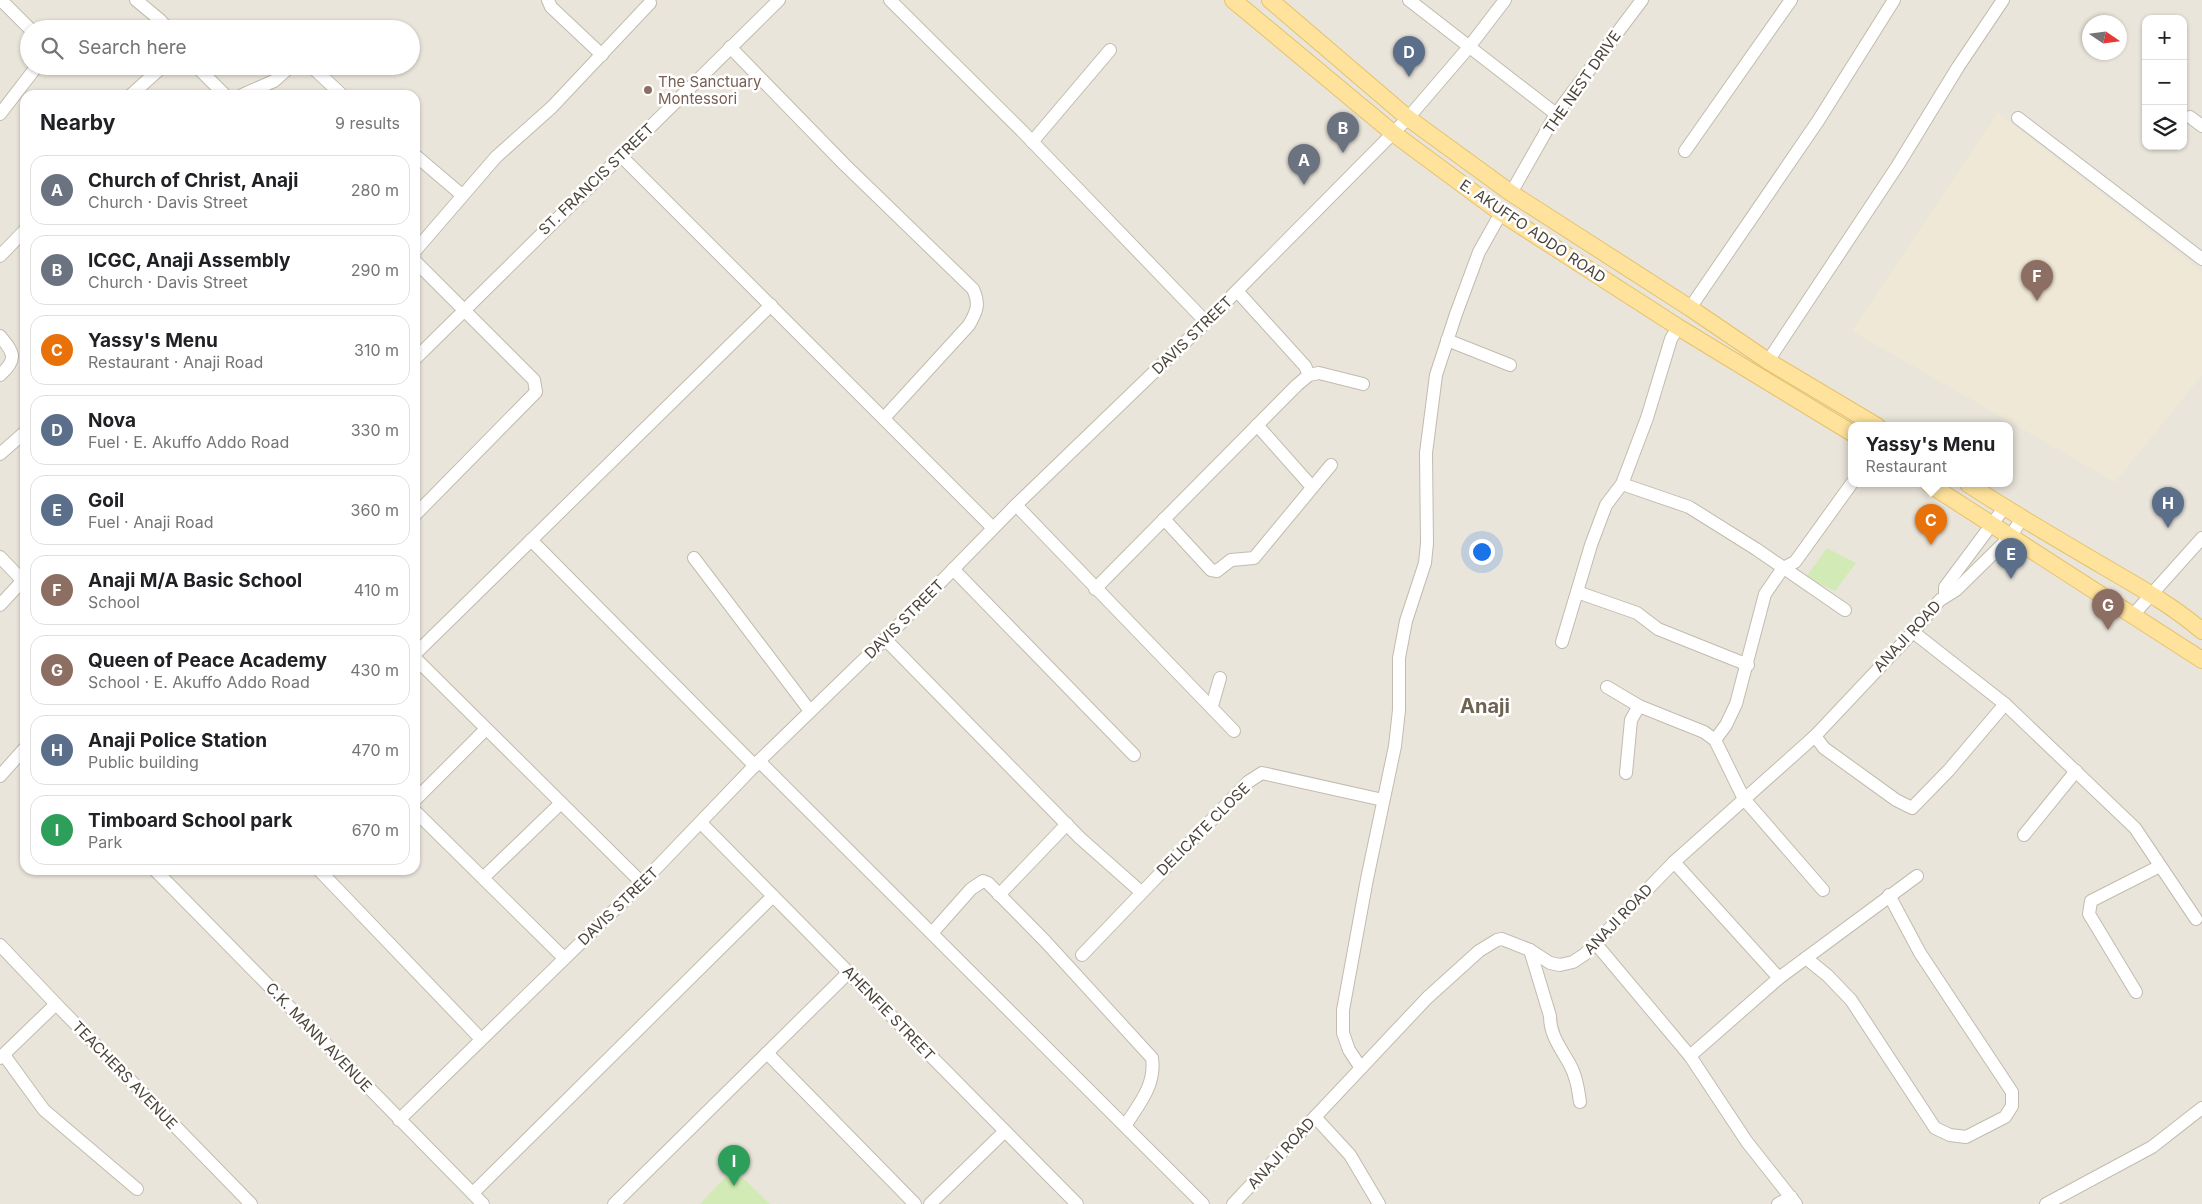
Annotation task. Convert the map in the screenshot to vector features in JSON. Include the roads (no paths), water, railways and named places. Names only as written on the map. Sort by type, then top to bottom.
[{"type":"main road","name":"E. AKUFFO ADDO ROAD","points":[[1233,0],[1393,133],[1501,213],[1678,327],[1848,432]]},
{"type":"main road","name":"E. AKUFFO ADDO ROAD","points":[[1270,0],[1408,118],[1511,193],[1690,308],[1768,361],[1870,422]]},
{"type":"main road","points":[[1934,487],[2202,660]]},
{"type":"main road","points":[[1972,487],[2004,508],[2150,594],[2187,618],[2202,631]]},
{"type":"street","points":[[1,0],[21,20]]},
{"type":"street","points":[[136,0],[160,20]]},
{"type":"street","points":[[548,0],[551,7],[602,55]]},
{"type":"street","name":"ST. FRANCIS STREET","points":[[420,353],[779,0]]},
{"type":"street","points":[[890,0],[1032,142],[1206,322]]},
{"type":"street","points":[[1409,0],[1556,114]]},
{"type":"street","name":"DAVIS STREET","points":[[400,1120],[642,884],[757,764],[885,639],[993,528],[1206,322],[1408,118],[1505,0]]},
{"type":"street","name":"THE NEST DRIVE","points":[[1511,193],[1556,114],[1642,0]]},
{"type":"street","points":[[1685,151],[1790,0]]},
{"type":"street","points":[[1690,308],[1818,120],[1894,0]]},
{"type":"street","points":[[1768,361],[1898,165],[1958,67],[2003,0]]},
{"type":"street","points":[[420,245],[496,157],[552,107],[650,3]]},
{"type":"street","points":[[730,47],[845,165],[973,289],[978,299],[977,311],[969,324],[884,418]]},
{"type":"street","points":[[1032,142],[1110,50]]},
{"type":"street","points":[[0,114],[30,75]]},
{"type":"street","points":[[137,90],[154,75]]},
{"type":"street","points":[[205,75],[220,90]]},
{"type":"street","points":[[253,90],[274,81],[281,75]]},
{"type":"street","points":[[320,75],[336,90]]},
{"type":"street","points":[[2190,117],[2202,126]]},
{"type":"street","points":[[2018,118],[2202,259]]},
{"type":"street","points":[[620,155],[993,528]]},
{"type":"street","points":[[420,159],[462,195]]},
{"type":"street","points":[[1360,1068],[1349,1050],[1343,1033],[1344,1010],[1383,800],[1395,746],[1398,719],[1399,658],[1406,621],[1425,563],[1427,543],[1426,453],[1436,375],[1479,252],[1501,213]]},
{"type":"street","points":[[0,256],[20,235]]},
{"type":"street","points":[[420,266],[534,380],[536,392],[420,509]]},
{"type":"street","points":[[1237,291],[1305,366],[1309,375]]},
{"type":"street","points":[[420,649],[771,304]]},
{"type":"street","points":[[1562,642],[1606,505],[1622,484],[1647,418],[1671,339],[1678,327]]},
{"type":"street","points":[[0,336],[11,350],[13,358],[11,364],[0,375]]},
{"type":"street","points":[[1447,340],[1510,365]]},
{"type":"street","points":[[1095,589],[1297,384],[1309,375],[1318,373],[1363,384]]},
{"type":"street","points":[[1257,425],[1312,487]]},
{"type":"street","points":[[0,454],[20,436]]},
{"type":"street","points":[[1164,519],[1211,570],[1217,571],[1231,560],[1254,558],[1331,465]]},
{"type":"street","points":[[1622,484],[1688,508],[1756,549],[1845,610]]},
{"type":"street","points":[[1715,740],[1726,725],[1736,704],[1748,665],[1765,594],[1783,568],[1795,562],[1849,487]]},
{"type":"street","points":[[1016,506],[1095,589],[1212,706],[1234,731]]},
{"type":"street","name":"ANAJI ROAD","points":[[1945,596],[1945,587],[2004,508]]},
{"type":"street","name":"ANAJI ROAD","points":[[1233,1204],[1427,998],[1479,951],[1502,939],[1530,950],[1550,963],[1560,965],[1573,962],[1596,944],[1674,862],[1815,736],[1945,596],[1956,590],[2011,536],[2022,518]]},
{"type":"street","points":[[2133,615],[2202,538]]},
{"type":"street","points":[[531,540],[757,764],[932,933],[1203,1204]]},
{"type":"street","points":[[0,557],[20,576]]},
{"type":"street","points":[[694,558],[810,711]]},
{"type":"street","points":[[953,569],[1134,756]]},
{"type":"street","points":[[0,605],[20,584]]},
{"type":"street","points":[[1577,592],[1637,612],[1658,629],[1748,665]]},
{"type":"street","points":[[1913,632],[2005,704],[2135,828],[2196,919]]},
{"type":"street","points":[[885,639],[1067,824],[1141,892]]},
{"type":"street","points":[[420,663],[642,884]]},
{"type":"street","points":[[1212,706],[1220,678]]},
{"type":"street","points":[[1607,687],[1639,706],[1704,732],[1715,740],[1744,798],[1823,890]]},
{"type":"street","points":[[1815,736],[1824,748],[1896,800],[1912,808],[1949,770],[2005,704]]},
{"type":"street","points":[[1626,773],[1631,720],[1639,706]]},
{"type":"street","points":[[420,795],[486,729]]},
{"type":"street","points":[[0,776],[20,754]]},
{"type":"street","points":[[2024,836],[2076,771]]},
{"type":"street","name":"DELICATE CLOSE","points":[[1082,955],[1248,782],[1262,773],[1383,800]]},
{"type":"street","points":[[483,878],[561,803]]},
{"type":"street","points":[[420,817],[564,958]]},
{"type":"street","name":"AHENFIE STREET","points":[[701,823],[1077,1204]]},
{"type":"street","points":[[999,895],[1067,824]]},
{"type":"street","points":[[1674,862],[1779,978]]},
{"type":"street","points":[[2136,992],[2089,914],[2091,901],[2160,866]]},
{"type":"street","name":"C.K. MANN AVENUE","points":[[159,875],[484,1204]]},
{"type":"street","points":[[324,875],[481,1039]]},
{"type":"street","points":[[1690,1056],[1779,978],[1917,876]]},
{"type":"street","points":[[932,933],[971,889],[983,881],[988,883],[1045,941],[1152,1058],[1154,1071],[1146,1093],[1125,1126]]},
{"type":"street","points":[[1806,958],[1828,976],[1851,1000],[1935,1128],[1950,1135],[1966,1137],[2005,1117],[2012,1106],[2012,1092],[1920,953],[1889,895]]},
{"type":"street","points":[[473,1193],[772,896]]},
{"type":"street","name":"TEACHERS AVENUE","points":[[0,944],[251,1204]]},
{"type":"street","points":[[1596,944],[1690,1056],[1748,1142],[1794,1200],[1778,1204]]},
{"type":"street","points":[[1530,950],[1550,1016],[1550,1027],[1557,1046],[1575,1075],[1580,1102]]},
{"type":"street","points":[[614,1204],[849,972]]},
{"type":"street","points":[[56,1004],[2,1056],[44,1110],[137,1189]]},
{"type":"street","points":[[767,1053],[915,1204]]},
{"type":"street","points":[[2046,1204],[2152,1147],[2202,1108]]},
{"type":"street","points":[[1315,1117],[1350,1155],[1379,1204]]},
{"type":"street","points":[[930,1204],[1005,1131]]},
{"type":"place","name":"Nova","points":[[1409,77]]},
{"type":"place","name":"The Sanctuary Montessori","points":[[648,90]]},
{"type":"place","name":"ICGC, Anaji Assembly","points":[[1343,153]]},
{"type":"place","name":"Church of Christ, Anaji","points":[[1304,185]]},
{"type":"place","name":"Anaji M/A Basic School","points":[[2037,301]]},
{"type":"place","name":"Anaji Police Station","points":[[2168,528]]},
{"type":"place","name":"Yassy's Menu","points":[[1931,545]]},
{"type":"place","name":"Goil","points":[[2011,579]]},
{"type":"place","name":"Queen of Peace Academy","points":[[2108,630]]},
{"type":"place","name":"Timboard School park","points":[[734,1186]]},
{"type":"district","name":"Anaji","points":[[1485,706]]}]
